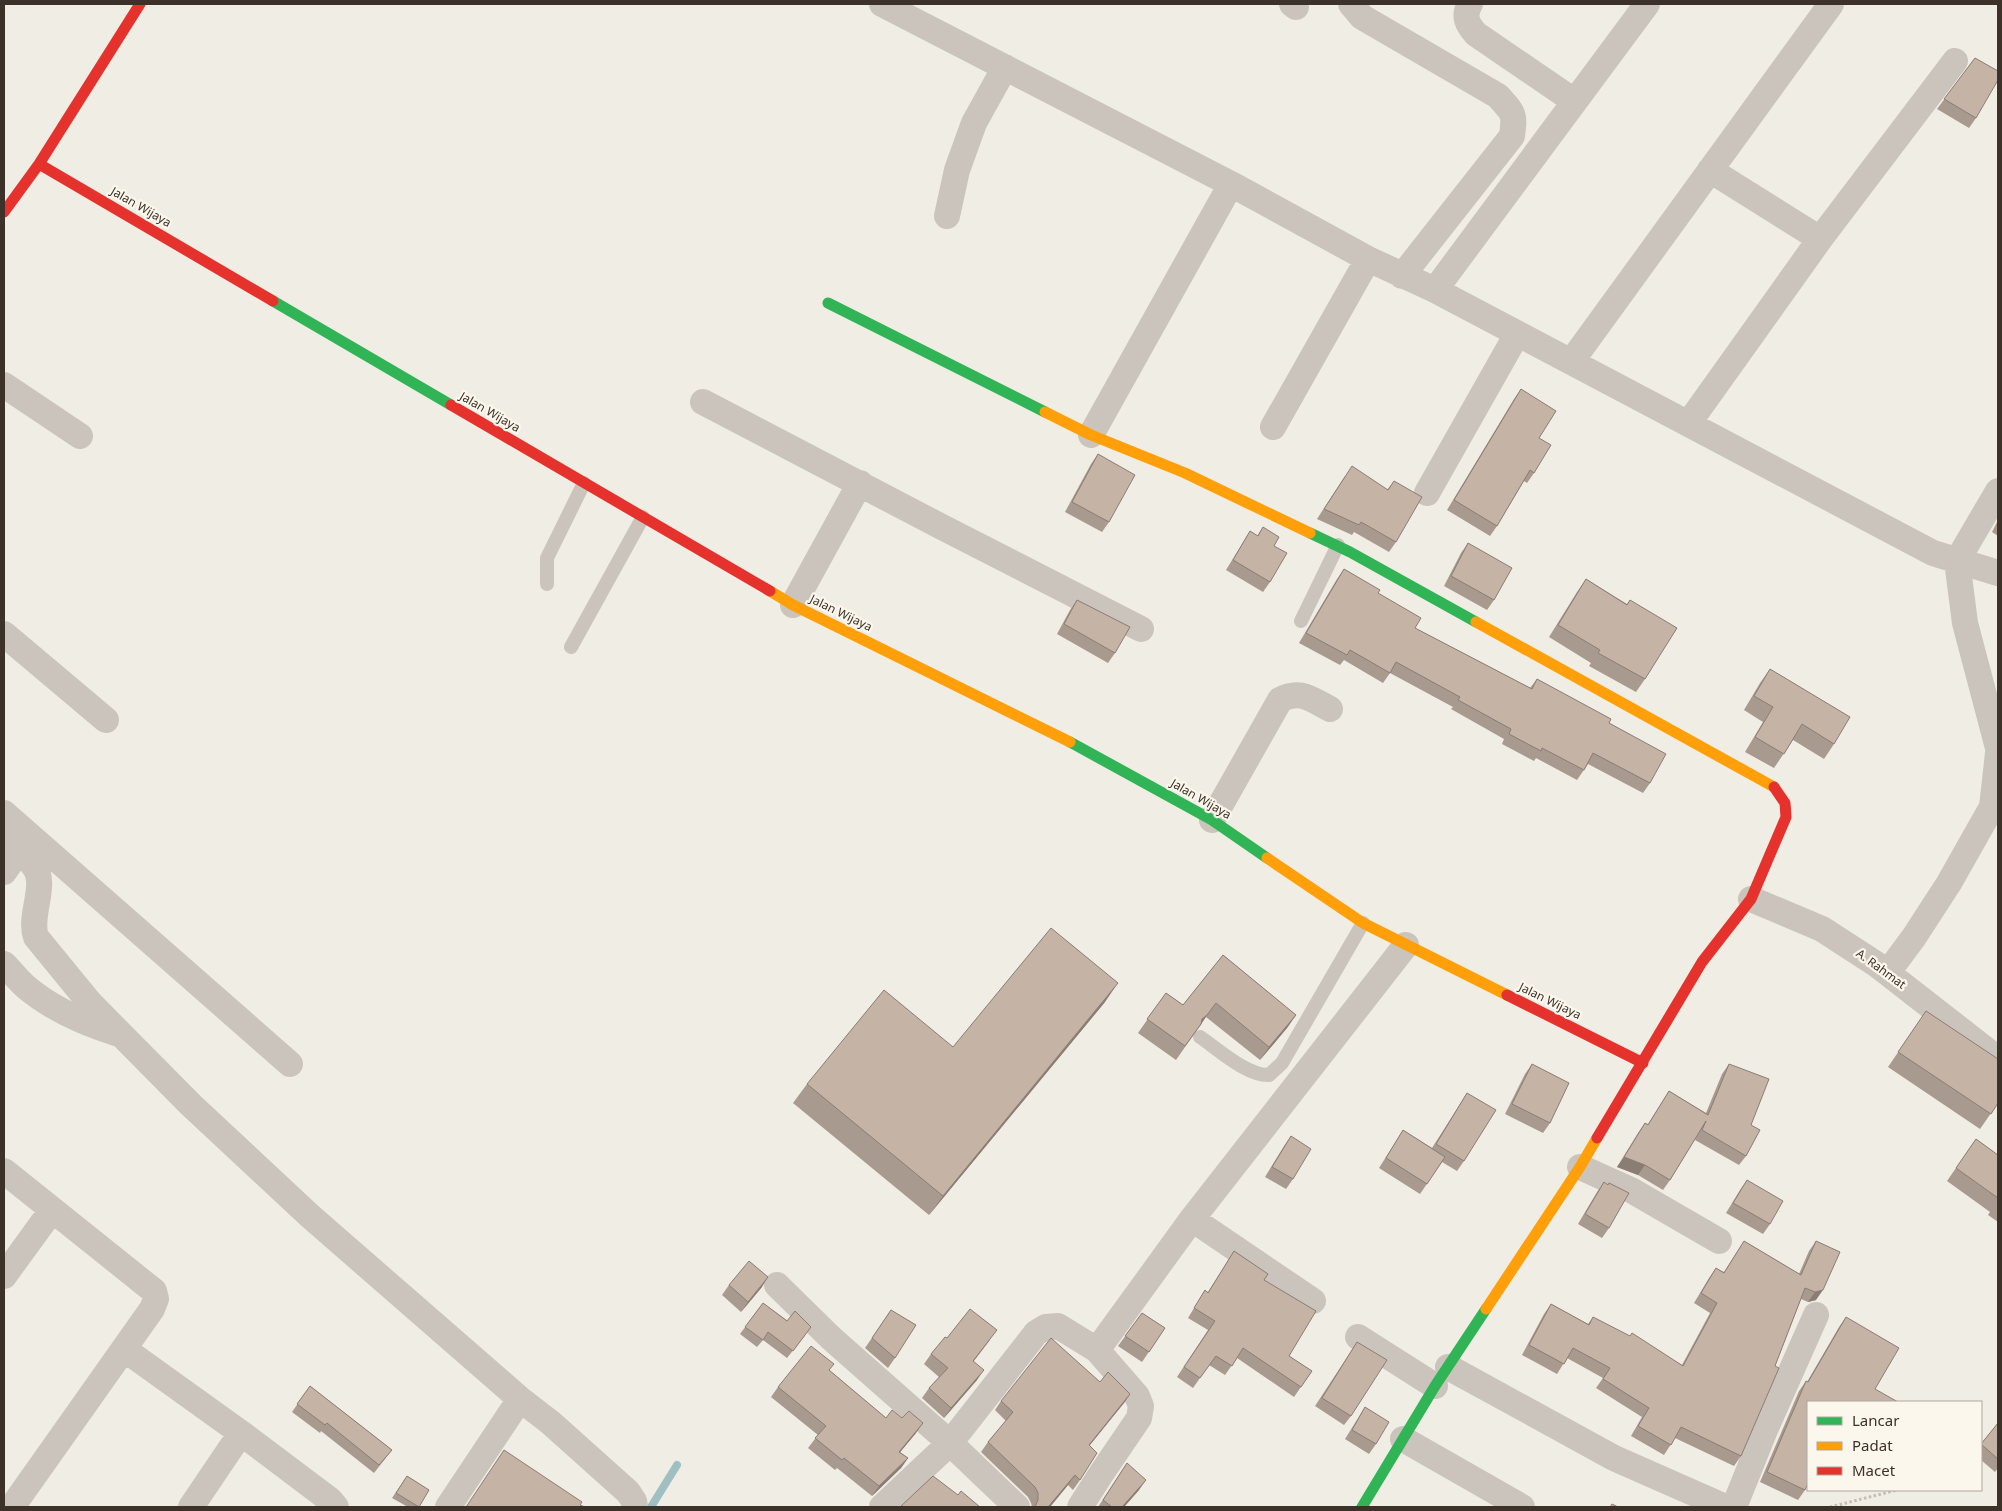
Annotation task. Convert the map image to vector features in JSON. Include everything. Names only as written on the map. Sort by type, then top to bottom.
[{"type":"street","points":[[4,212],[39,164],[140,4]]},
{"type":"street","points":[[882,4],[1231,184],[1368,259],[1435,290],[1933,553],[1957,562],[1998,573]]},
{"type":"street","points":[[1352,4],[1362,17],[1498,96],[1514,114],[1512,136],[1402,276]]},
{"type":"street","points":[[1470,4],[1466,17],[1468,26],[1476,34],[1574,101]]},
{"type":"street","points":[[1435,290],[1647,4]]},
{"type":"street","points":[[1570,362],[1831,4]]},
{"type":"street","points":[[1688,424],[1820,239],[1955,61]]},
{"type":"street","points":[[947,216],[957,170],[974,123],[1005,67]]},
{"type":"street","name":"Jalan Wijaya","points":[[39,164],[792,605],[1073,743],[1212,820],[1363,923],[1643,1063]]},
{"type":"street","points":[[1710,170],[1820,239]]},
{"type":"street","points":[[1091,435],[1231,184]]},
{"type":"street","points":[[1273,427],[1368,259]]},
{"type":"street","points":[[828,303],[1091,435],[1185,473],[1338,545],[1770,784],[1783,795],[1786,817],[1752,899],[1719,938],[1702,962],[1643,1063],[1621,1095],[1580,1167],[1442,1376],[1362,1507]]},
{"type":"street","points":[[1427,493],[1517,334]]},
{"type":"street","points":[[4,385],[80,436]]},
{"type":"street","points":[[703,402],[1141,629]]},
{"type":"street","points":[[792,605],[860,483]]},
{"type":"street","points":[[1998,491],[1957,562],[1965,623],[1998,748]]},
{"type":"street","points":[[4,634],[106,720]]},
{"type":"street","points":[[1212,820],[1280,700],[1290,695],[1303,695],[1330,709]]},
{"type":"street","points":[[1888,972],[1914,937],[1949,883],[1992,807],[1998,753]]},
{"type":"street","points":[[4,813],[290,1064]]},
{"type":"street","points":[[9,854],[33,864],[38,875],[39,884],[33,930],[36,937],[90,1003],[191,1105],[310,1216],[520,1399],[551,1423],[628,1492],[634,1500],[635,1507]]},
{"type":"street","name":"A. Rahmat","points":[[1752,899],[1822,929],[1888,972],[1998,1059]]},
{"type":"street","points":[[1097,1350],[1192,1219],[1406,945]]},
{"type":"street","points":[[4,964],[26,987],[55,1007],[86,1023],[122,1035]]},
{"type":"street","points":[[1580,1167],[1631,1190],[1719,1241]]},
{"type":"street","points":[[4,1171],[154,1291],[156,1299],[155,1304],[124,1349],[12,1507]]},
{"type":"street","points":[[4,1276],[52,1210]]},
{"type":"street","points":[[1192,1219],[1313,1301]]},
{"type":"street","points":[[777,1286],[831,1338],[950,1443],[1017,1507]]},
{"type":"street","points":[[1734,1507],[1816,1315]]},
{"type":"street","points":[[882,1507],[950,1443],[1036,1333],[1046,1327],[1058,1326],[1097,1350],[1137,1396],[1140,1406],[1139,1418],[1080,1507]]},
{"type":"street","points":[[1358,1337],[1614,1458],[1725,1507]]},
{"type":"street","points":[[124,1349],[241,1432],[330,1500],[336,1507]]},
{"type":"street","points":[[448,1507],[520,1399]]},
{"type":"street","points":[[191,1507],[241,1432]]},
{"type":"street","points":[[1403,1439],[1522,1507]]},
{"type":"lane","points":[[547,584],[547,558],[584,483]]},
{"type":"lane","points":[[571,647],[643,517]]},
{"type":"lane","points":[[1301,621],[1338,545]]},
{"type":"lane","points":[[1200,1037],[1245,1068],[1261,1076],[1269,1075],[1282,1063],[1363,923]]},
{"type":"path","points":[[1830,1507],[1893,1491]]},
{"type":"building","points":[[1975,58],[1998,71],[1998,80],[1976,118],[1944,99]]},
{"type":"building","points":[[1521,389],[1556,411],[1539,438],[1551,445],[1534,473],[1530,470],[1497,526],[1454,500]]},
{"type":"building","points":[[1098,454],[1135,475],[1109,522],[1072,502]]},
{"type":"building","points":[[1352,466],[1388,490],[1394,481],[1422,497],[1396,542],[1361,522],[1359,525],[1324,509]]},
{"type":"building","points":[[1263,527],[1279,537],[1274,546],[1287,553],[1270,582],[1233,560],[1250,531],[1258,536]]},
{"type":"building","points":[[1468,543],[1512,568],[1494,600],[1451,576]]},
{"type":"building","points":[[1344,569],[1380,590],[1378,593],[1421,618],[1415,628],[1532,689],[1537,679],[1611,719],[1609,723],[1666,754],[1650,783],[1593,753],[1584,770],[1542,748],[1541,751],[1509,734],[1511,729],[1458,700],[1460,697],[1396,662],[1390,673],[1350,650],[1347,655],[1306,633]]},
{"type":"building","points":[[1586,579],[1627,605],[1630,600],[1677,628],[1645,679],[1598,653],[1600,650],[1558,625]]},
{"type":"building","points":[[1077,600],[1130,627],[1115,653],[1064,624]]},
{"type":"building","points":[[1770,669],[1850,717],[1834,744],[1802,724],[1784,754],[1755,737],[1773,707],[1754,696]]},
{"type":"building","points":[[1051,928],[1118,983],[943,1196],[807,1084],[884,990],[953,1047]]},
{"type":"building","points":[[1223,955],[1296,1015],[1269,1047],[1216,1003],[1202,1019],[1201,1024],[1185,1046],[1147,1019],[1166,993],[1183,1005]]},
{"type":"building","points":[[1926,1011],[1998,1059],[1998,1103],[1991,1114],[1898,1052]]},
{"type":"building","points":[[1532,1064],[1569,1083],[1550,1123],[1512,1104]]},
{"type":"building","points":[[1729,1064],[1769,1079],[1751,1125],[1760,1130],[1746,1156],[1702,1130],[1706,1121],[1670,1180],[1645,1165],[1624,1157],[1645,1123],[1648,1125],[1669,1091],[1708,1115]]},
{"type":"building","points":[[1467,1093],[1496,1110],[1464,1161],[1436,1144]]},
{"type":"building","points":[[1403,1130],[1445,1157],[1427,1184],[1386,1158]]},
{"type":"building","points":[[1291,1136],[1311,1149],[1293,1179],[1272,1167]]},
{"type":"building","points":[[1976,1139],[1998,1155],[1998,1198],[1956,1168]]},
{"type":"building","points":[[1747,1180],[1783,1201],[1770,1224],[1733,1203]]},
{"type":"building","points":[[1604,1182],[1629,1193],[1609,1228],[1585,1214]]},
{"type":"building","points":[[1744,1241],[1801,1275],[1816,1241],[1840,1252],[1823,1290],[1815,1292],[1805,1288],[1775,1366],[1779,1368],[1741,1456],[1681,1427],[1671,1445],[1638,1426],[1649,1408],[1603,1379],[1610,1368],[1573,1348],[1564,1364],[1529,1345],[1551,1304],[1589,1325],[1593,1317],[1630,1336],[1632,1333],[1683,1366],[1717,1303],[1701,1293],[1716,1268],[1724,1273]]},
{"type":"building","points":[[1234,1251],[1268,1274],[1264,1280],[1316,1311],[1289,1356],[1312,1371],[1301,1387],[1243,1348],[1232,1366],[1216,1356],[1200,1378],[1184,1367],[1215,1321],[1194,1308],[1205,1290],[1208,1293]]},
{"type":"building","points":[[749,1261],[768,1277],[748,1302],[729,1285]]},
{"type":"building","points":[[763,1303],[787,1321],[795,1311],[811,1327],[793,1351],[768,1332],[763,1340],[745,1327]]},
{"type":"building","points":[[970,1309],[997,1330],[973,1361],[984,1370],[951,1408],[929,1388],[948,1368],[931,1354],[945,1337],[947,1338]]},
{"type":"building","points":[[891,1310],[916,1325],[895,1358],[872,1338]]},
{"type":"building","points":[[1142,1313],[1165,1328],[1149,1352],[1125,1336]]},
{"type":"building","points":[[1846,1317],[1899,1348],[1875,1389],[1896,1401],[1807,1401],[1807,1485],[1805,1490],[1767,1472],[1806,1381],[1808,1382]]},
{"type":"building","points":[[1051,1338],[1100,1382],[1108,1372],[1130,1394],[1089,1445],[1097,1453],[1080,1480],[1075,1475],[1048,1507],[1035,1507],[1038,1493],[1035,1487],[988,1442],[1013,1412],[1001,1401]]},
{"type":"building","points":[[1357,1342],[1387,1360],[1351,1416],[1322,1398]]},
{"type":"building","points":[[811,1346],[834,1364],[829,1370],[886,1418],[892,1410],[902,1418],[909,1411],[923,1423],[899,1452],[908,1458],[879,1486],[815,1438],[826,1426],[778,1387]]},
{"type":"building","points":[[310,1386],[392,1450],[379,1465],[327,1423],[325,1425],[297,1404]]},
{"type":"building","points":[[1365,1407],[1389,1422],[1376,1444],[1352,1430]]},
{"type":"building","points":[[1998,1423],[1998,1459],[1982,1443]]},
{"type":"building","points":[[504,1450],[582,1502],[580,1505],[585,1507],[466,1507]]},
{"type":"building","points":[[1127,1463],[1146,1480],[1122,1507],[1112,1507],[1103,1500]]},
{"type":"building","points":[[407,1476],[429,1490],[419,1507],[396,1493]]},
{"type":"building","points":[[933,1476],[958,1495],[961,1491],[980,1507],[900,1507]]},
{"type":"waterway","points":[[651,1507],[677,1465]]},
{"type":"traffic: fast","points":[[273,301],[451,405]]},
{"type":"traffic: fast","points":[[828,303],[1045,412]]},
{"type":"traffic: fast","points":[[1310,533],[1350,552],[1476,622]]},
{"type":"traffic: fast","points":[[1070,742],[1212,820],[1267,858]]},
{"type":"traffic: fast","points":[[1362,1507],[1435,1386],[1486,1309]]},
{"type":"traffic: slow","points":[[1045,412],[1091,435],[1185,473],[1310,533]]},
{"type":"traffic: slow","points":[[770,591],[793,605],[1070,742]]},
{"type":"traffic: slow","points":[[1476,622],[1774,787]]},
{"type":"traffic: slow","points":[[1267,858],[1363,923],[1507,995]]},
{"type":"traffic: slow","points":[[1486,1309],[1580,1167],[1597,1138]]},
{"type":"traffic: jam","points":[[4,212],[39,164],[140,4]]},
{"type":"traffic: jam","points":[[39,164],[273,301]]},
{"type":"traffic: jam","points":[[451,405],[770,591]]},
{"type":"traffic: jam","points":[[1597,1138],[1702,962],[1751,899],[1786,817],[1785,803],[1774,787]]},
{"type":"traffic: jam","points":[[1507,995],[1643,1063]]}]
